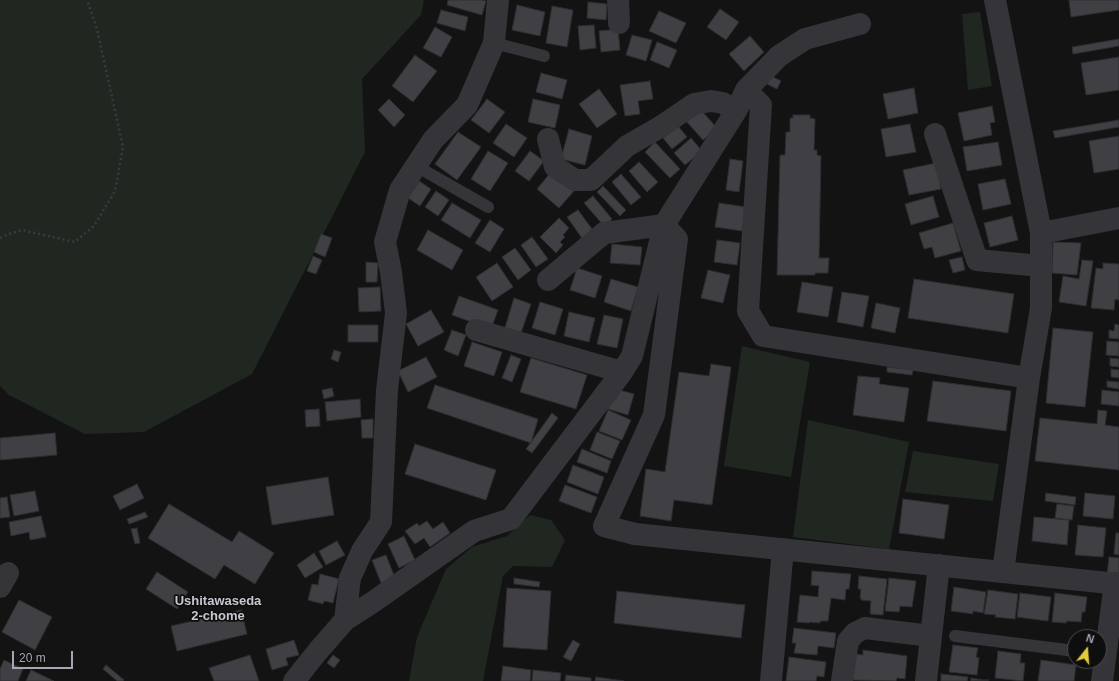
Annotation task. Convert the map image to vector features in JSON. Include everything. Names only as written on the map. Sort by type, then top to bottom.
[{"type":"street","points":[[345,620],[350,578],[362,550],[381,522],[387,390],[396,313],[391,272],[385,242],[400,190],[433,140],[467,105],[494,43],[498,0]]},
{"type":"street","points":[[618,0],[620,23]]},
{"type":"street","points":[[995,0],[1041,233],[1040,308],[1003,572]]},
{"type":"street","points":[[294,681],[345,620],[373,602],[474,530],[511,519],[622,372],[632,356],[664,225],[736,111],[746,90],[779,56],[806,39],[860,24]]},
{"type":"street","points":[[746,90],[761,105],[748,311],[763,336],[1030,378]]},
{"type":"street","points":[[548,139],[555,166],[575,180],[591,180],[628,146],[694,104],[711,101],[723,103],[736,111]]},
{"type":"street","points":[[935,134],[977,260],[1041,266]]},
{"type":"street","points":[[1041,233],[1119,218]]},
{"type":"street","points":[[548,280],[604,233],[664,225]]},
{"type":"street","points":[[664,225],[677,239],[654,415],[604,526],[636,534],[1117,583],[1107,630]]},
{"type":"street","points":[[476,330],[622,372]]},
{"type":"street","points":[[771,681],[783,549]]},
{"type":"street","points":[[926,681],[939,565]]},
{"type":"street","points":[[842,681],[848,641],[855,633],[865,628],[931,636]]},
{"type":"street","points":[[1102,669],[1102,681]]},
{"type":"lane","points":[[494,43],[544,56]]},
{"type":"lane","points":[[416,166],[488,206]]},
{"type":"lane","points":[[955,636],[1067,650]]},
{"type":"path","points":[[0,238],[22,230],[75,242],[94,226],[114,191],[123,147],[97,29],[87,0]]},
{"type":"shaded area","points":[[0,0],[424,0],[421,15],[362,79],[365,152],[252,374],[144,432],[85,434],[9,395],[0,386]]},
{"type":"shaded area","points":[[980,12],[992,86],[968,90],[962,14]]},
{"type":"shaded area","points":[[742,346],[810,362],[791,477],[724,466]]},
{"type":"shaded area","points":[[808,420],[909,442],[889,549],[793,537]]},
{"type":"shaded area","points":[[913,451],[999,464],[993,501],[905,492]]},
{"type":"shaded area","points":[[530,515],[551,520],[565,540],[552,567],[513,566],[503,576],[483,681],[409,681],[417,637],[446,569],[472,547],[507,536]]},
{"type":"building","points":[[448,0],[486,1],[482,15],[447,5]]},
{"type":"building","points":[[1069,0],[1119,0],[1119,10],[1071,17]]},
{"type":"building","points":[[588,2],[607,4],[606,20],[587,18]]},
{"type":"building","points":[[517,5],[545,12],[540,36],[512,30]]},
{"type":"building","points":[[552,6],[573,10],[567,47],[546,43]]},
{"type":"building","points":[[720,9],[739,22],[726,40],[707,27]]},
{"type":"building","points":[[441,10],[468,17],[465,31],[437,23]]},
{"type":"building","points":[[659,11],[686,23],[676,43],[649,31]]},
{"type":"building","points":[[594,25],[596,48],[580,50],[578,26]]},
{"type":"building","points":[[435,27],[452,37],[441,57],[423,48]]},
{"type":"building","points":[[618,29],[620,50],[601,52],[599,31]]},
{"type":"building","points":[[632,35],[652,40],[646,61],[626,55]]},
{"type":"building","points":[[750,36],[764,52],[744,71],[729,54]]},
{"type":"building","points":[[1119,39],[1119,46],[1073,54],[1072,47]]},
{"type":"building","points":[[657,42],[677,50],[669,68],[650,60]]},
{"type":"building","points":[[415,55],[437,71],[413,102],[392,86]]},
{"type":"building","points":[[1119,57],[1119,90],[1086,95],[1081,63]]},
{"type":"building","points":[[541,73],[567,80],[562,99],[536,92]]},
{"type":"building","points":[[771,76],[781,81],[777,89],[767,84]]},
{"type":"building","points":[[650,81],[653,99],[638,101],[640,114],[625,116],[620,85]]},
{"type":"building","points":[[914,88],[918,113],[888,119],[883,94]]},
{"type":"building","points":[[599,89],[617,114],[597,128],[579,104]]},
{"type":"building","points":[[389,99],[405,115],[394,127],[378,110]]},
{"type":"building","points":[[487,99],[505,112],[489,133],[471,120]]},
{"type":"building","points":[[533,99],[560,105],[555,128],[528,122]]},
{"type":"building","points":[[992,106],[995,122],[990,123],[992,135],[964,141],[958,113]]},
{"type":"building","points":[[700,109],[717,128],[703,140],[686,121]]},
{"type":"building","points":[[793,115],[810,115],[810,118],[815,119],[814,150],[817,150],[817,155],[821,156],[819,258],[829,258],[828,273],[815,273],[815,275],[777,275],[780,155],[785,155],[786,132],[790,132],[790,118],[793,118]]},
{"type":"building","points":[[1119,120],[1119,127],[1055,138],[1053,131]]},
{"type":"building","points":[[506,124],[527,138],[514,157],[493,143]]},
{"type":"building","points":[[910,124],[916,152],[886,157],[881,129]]},
{"type":"building","points":[[678,126],[687,137],[672,149],[663,138]]},
{"type":"building","points":[[569,129],[592,136],[585,165],[561,159]]},
{"type":"building","points":[[458,132],[481,147],[457,180],[435,164]]},
{"type":"building","points":[[1119,136],[1119,169],[1094,173],[1089,141]]},
{"type":"building","points":[[691,138],[702,151],[685,165],[674,153]]},
{"type":"building","points":[[655,142],[680,169],[670,178],[645,152]]},
{"type":"building","points":[[998,142],[1002,165],[967,171],[963,147]]},
{"type":"building","points":[[488,151],[508,163],[490,191],[471,179]]},
{"type":"building","points":[[530,151],[544,161],[529,181],[515,171]]},
{"type":"building","points":[[730,159],[743,161],[739,192],[726,190]]},
{"type":"building","points":[[639,162],[658,182],[647,192],[629,171]]},
{"type":"building","points":[[936,163],[941,189],[909,195],[903,170]]},
{"type":"building","points":[[551,172],[574,191],[559,208],[537,189]]},
{"type":"building","points":[[621,174],[641,197],[631,205],[612,182]]},
{"type":"building","points":[[1005,179],[1011,204],[983,210],[978,184]]},
{"type":"building","points":[[419,181],[431,189],[420,206],[408,198]]},
{"type":"building","points":[[603,186],[626,210],[620,216],[597,192]]},
{"type":"building","points":[[436,191],[449,200],[438,216],[425,207]]},
{"type":"building","points":[[593,196],[612,219],[604,226],[584,203]]},
{"type":"building","points":[[933,196],[939,217],[911,225],[905,204]]},
{"type":"building","points":[[452,203],[481,220],[470,238],[441,220]]},
{"type":"building","points":[[719,203],[746,207],[742,231],[715,227]]},
{"type":"building","points":[[578,210],[595,233],[584,241],[567,217]]},
{"type":"building","points":[[1012,216],[1018,240],[990,247],[984,223]]},
{"type":"building","points":[[559,218],[569,228],[563,235],[565,237],[560,242],[563,245],[556,253],[540,237]]},
{"type":"building","points":[[490,220],[504,229],[490,252],[475,243]]},
{"type":"building","points":[[953,223],[961,251],[935,258],[932,247],[924,249],[919,233]]},
{"type":"building","points":[[428,230],[463,250],[452,270],[417,250]]},
{"type":"building","points":[[321,234],[332,238],[325,257],[314,252]]},
{"type":"building","points":[[532,237],[548,259],[536,267],[521,245]]},
{"type":"building","points":[[717,240],[740,243],[737,265],[714,262]]},
{"type":"building","points":[[1053,242],[1081,243],[1077,275],[1052,273]]},
{"type":"building","points":[[612,244],[642,247],[640,265],[610,263]]},
{"type":"building","points":[[515,248],[531,270],[518,280],[502,257]]},
{"type":"building","points":[[313,256],[322,260],[316,274],[307,271]]},
{"type":"building","points":[[962,257],[965,270],[953,273],[949,260]]},
{"type":"building","points":[[1082,260],[1093,261],[1086,306],[1059,302],[1063,276],[1079,279]]},
{"type":"building","points":[[366,262],[378,263],[377,282],[366,282]]},
{"type":"building","points":[[497,263],[513,287],[492,301],[476,277]]},
{"type":"building","points":[[1103,263],[1119,264],[1119,300],[1115,299],[1114,310],[1091,308],[1096,268],[1103,269]]},
{"type":"building","points":[[577,268],[602,276],[595,298],[570,290]]},
{"type":"building","points":[[708,270],[730,275],[723,303],[701,298]]},
{"type":"building","points":[[611,279],[638,287],[631,311],[604,302]]},
{"type":"building","points":[[914,279],[1014,294],[1008,333],[908,318]]},
{"type":"building","points":[[802,282],[833,287],[828,317],[797,312]]},
{"type":"building","points":[[380,287],[381,311],[359,312],[358,288]]},
{"type":"building","points":[[842,292],[869,296],[863,327],[837,322]]},
{"type":"building","points":[[459,296],[498,310],[491,329],[452,315]]},
{"type":"building","points":[[514,298],[531,304],[520,336],[504,331]]},
{"type":"building","points":[[540,302],[563,309],[555,335],[532,328]]},
{"type":"building","points":[[876,303],[900,308],[895,333],[871,328]]},
{"type":"building","points":[[431,310],[444,332],[418,346],[406,324]]},
{"type":"building","points":[[569,312],[595,318],[589,342],[564,336]]},
{"type":"building","points":[[604,315],[623,319],[617,348],[597,344]]},
{"type":"building","points":[[1115,324],[1119,325],[1119,339],[1109,338],[1109,330],[1114,331]]},
{"type":"building","points":[[348,325],[378,325],[378,342],[348,342]]},
{"type":"building","points":[[1053,328],[1093,332],[1085,407],[1046,403]]},
{"type":"building","points":[[452,330],[466,335],[458,356],[444,350]]},
{"type":"building","points":[[1107,341],[1119,342],[1119,356],[1106,355]]},
{"type":"building","points":[[472,342],[502,352],[494,376],[464,366]]},
{"type":"building","points":[[334,350],[341,352],[338,362],[331,359]]},
{"type":"building","points":[[511,355],[521,359],[512,382],[502,378]]},
{"type":"building","points":[[426,357],[437,377],[408,392],[398,371]]},
{"type":"building","points":[[531,358],[587,375],[576,409],[520,392]]},
{"type":"building","points":[[1110,358],[1119,359],[1119,367],[1110,366]]},
{"type":"building","points":[[711,364],[731,367],[712,505],[674,500],[671,521],[640,516],[646,469],[665,472],[679,372],[709,376]]},
{"type":"building","points":[[887,367],[913,370],[912,375],[887,372]]},
{"type":"building","points":[[1111,369],[1119,370],[1119,378],[1111,377]]},
{"type":"building","points":[[858,376],[880,378],[879,384],[909,388],[904,422],[853,415]]},
{"type":"building","points":[[933,381],[1011,391],[1006,431],[927,421]]},
{"type":"building","points":[[1107,381],[1119,382],[1119,389],[1107,387]]},
{"type":"building","points":[[435,385],[538,419],[531,443],[427,408]]},
{"type":"building","points":[[332,388],[334,396],[324,399],[322,390]]},
{"type":"building","points":[[619,390],[634,394],[628,415],[608,409],[612,398],[616,399]]},
{"type":"building","points":[[1102,390],[1119,392],[1119,406],[1101,404]]},
{"type":"building","points":[[360,399],[361,417],[327,421],[325,402]]},
{"type":"building","points":[[319,409],[320,426],[306,427],[305,410]]},
{"type":"building","points":[[608,410],[631,420],[622,440],[599,431]]},
{"type":"building","points":[[1098,410],[1107,411],[1105,425],[1119,427],[1119,470],[1035,461],[1040,418],[1097,424]]},
{"type":"building","points":[[552,413],[558,418],[532,453],[526,449]]},
{"type":"building","points":[[373,419],[373,438],[362,438],[361,420]]},
{"type":"building","points":[[597,432],[620,441],[612,459],[590,450]]},
{"type":"building","points":[[55,433],[57,455],[0,460],[0,438]]},
{"type":"building","points":[[415,444],[496,470],[486,500],[405,474]]},
{"type":"building","points":[[582,449],[611,461],[607,473],[577,462]]},
{"type":"building","points":[[573,465],[604,477],[598,494],[567,482]]},
{"type":"building","points":[[328,477],[334,515],[272,525],[266,487]]},
{"type":"building","points":[[137,484],[144,498],[120,510],[113,496]]},
{"type":"building","points":[[565,485],[597,497],[591,513],[559,501]]},
{"type":"building","points":[[35,491],[39,511],[14,516],[10,495]]},
{"type":"building","points":[[1046,493],[1076,497],[1075,505],[1045,501]]},
{"type":"building","points":[[1085,493],[1115,496],[1113,519],[1083,516]]},
{"type":"building","points":[[7,497],[10,517],[0,518],[0,498]]},
{"type":"building","points":[[903,499],[949,505],[944,539],[899,533]]},
{"type":"building","points":[[169,504],[232,542],[239,531],[274,553],[255,584],[224,565],[215,579],[148,538]]},
{"type":"building","points":[[1057,504],[1074,506],[1072,520],[1055,518]]},
{"type":"building","points":[[145,512],[148,517],[129,524],[127,519]]},
{"type":"building","points":[[41,516],[46,537],[30,540],[29,532],[11,536],[9,522]]},
{"type":"building","points":[[1034,517],[1069,520],[1067,545],[1032,541]]},
{"type":"building","points":[[427,521],[433,529],[443,522],[450,533],[430,547],[424,538],[415,544],[405,531],[417,523],[419,526]]},
{"type":"building","points":[[1078,525],[1106,528],[1103,557],[1075,555]]},
{"type":"building","points":[[137,528],[140,543],[135,544],[131,529]]},
{"type":"building","points":[[1116,533],[1119,533],[1119,555],[1114,554]]},
{"type":"building","points":[[404,536],[415,560],[399,568],[388,544]]},
{"type":"building","points":[[337,541],[345,555],[326,565],[319,551]]},
{"type":"building","points":[[314,553],[323,567],[305,578],[297,565]]},
{"type":"building","points":[[386,555],[395,578],[381,583],[372,560]]},
{"type":"building","points":[[1109,557],[1119,558],[1119,577],[1107,576]]},
{"type":"building","points":[[812,571],[851,574],[849,589],[846,589],[845,600],[831,598],[828,621],[820,621],[820,623],[797,622],[800,595],[818,597],[819,586],[811,585]]},
{"type":"building","points":[[157,572],[188,592],[177,609],[146,589]]},
{"type":"building","points":[[320,574],[339,579],[333,603],[324,601],[323,604],[308,600],[312,584],[318,585]]},
{"type":"building","points":[[859,576],[887,579],[883,615],[870,614],[871,601],[861,600],[861,589],[858,589]]},
{"type":"building","points":[[514,578],[540,582],[539,587],[514,584]]},
{"type":"building","points":[[889,578],[916,581],[912,607],[900,606],[899,612],[885,611]]},
{"type":"building","points":[[954,587],[986,592],[983,613],[973,611],[973,614],[951,611]]},
{"type":"building","points":[[507,588],[551,591],[547,650],[503,647]]},
{"type":"building","points":[[988,590],[1018,594],[1015,619],[995,617],[996,615],[984,614]]},
{"type":"building","points":[[617,591],[745,605],[741,638],[614,623]]},
{"type":"building","points":[[1020,593],[1051,597],[1048,621],[1017,617]]},
{"type":"building","points":[[1055,593],[1087,597],[1085,612],[1082,612],[1081,622],[1052,622]]},
{"type":"building","points":[[19,600],[52,617],[35,650],[2,632]]},
{"type":"building","points":[[241,610],[247,634],[177,651],[171,626]]},
{"type":"building","points":[[794,628],[836,633],[834,648],[818,646],[817,655],[794,653],[796,643],[792,643]]},
{"type":"building","points":[[294,640],[299,655],[286,658],[288,665],[272,670],[266,649]]},
{"type":"building","points":[[573,640],[580,644],[571,661],[563,657]]},
{"type":"building","points":[[953,645],[978,648],[976,657],[979,658],[977,675],[949,672]]},
{"type":"building","points":[[863,650],[907,656],[905,679],[897,678],[896,681],[853,680],[854,654],[863,655]]},
{"type":"building","points":[[998,651],[1021,654],[1020,663],[1025,663],[1023,681],[995,678]]},
{"type":"building","points":[[250,655],[259,681],[214,681],[209,668]]},
{"type":"building","points":[[333,655],[340,660],[334,668],[327,663]]},
{"type":"building","points":[[789,657],[826,662],[824,677],[817,676],[816,681],[786,681]]},
{"type":"building","points":[[4,660],[23,669],[18,681],[0,681],[0,669]]},
{"type":"building","points":[[1041,660],[1067,664],[1067,669],[1076,669],[1074,681],[1038,681]]},
{"type":"building","points":[[106,665],[124,680],[117,681],[103,669]]},
{"type":"building","points":[[503,666],[531,670],[530,681],[501,681]]},
{"type":"building","points":[[31,670],[54,681],[26,681]]},
{"type":"building","points":[[533,670],[561,673],[560,681],[532,681]]},
{"type":"building","points":[[941,674],[968,677],[967,681],[941,681]]},
{"type":"building","points":[[566,675],[591,678],[591,681],[565,681]]},
{"type":"building","points":[[596,677],[624,681],[595,681]]},
{"type":"building","points":[[971,678],[983,680],[989,680],[971,681]]},
{"type":"district","name":"Ushitawaseda 2-chome","points":[[218,608]]}]
